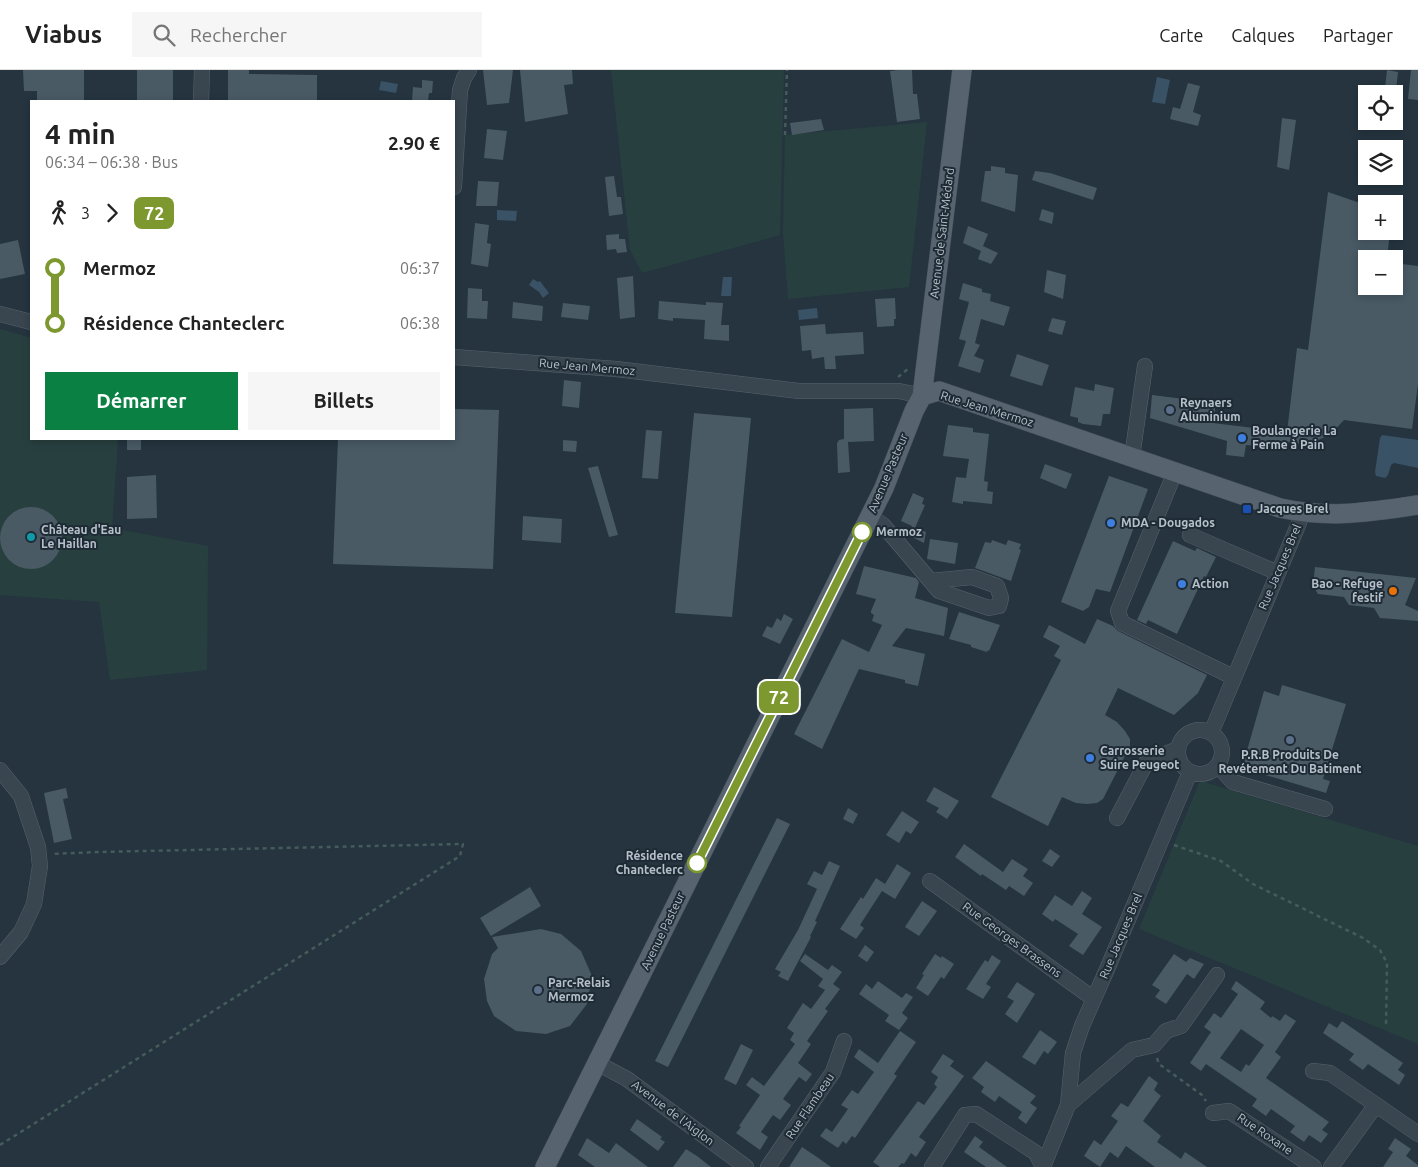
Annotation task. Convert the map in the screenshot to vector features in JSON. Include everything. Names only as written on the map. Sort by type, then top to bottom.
[{"type":"main road","name":"Avenue de Saint-Médard","points":[[922,396],[962,70]]},
{"type":"main road","name":"Rue Jean Mermoz","points":[[922,396],[939,392],[1280,508],[1302,513],[1332,515],[1418,505]]},
{"type":"main road","name":"Avenue Pasteur","points":[[545,1167],[884,488],[914,411],[922,396]]},
{"type":"street","points":[[201,100],[202,70]]},
{"type":"street","points":[[455,171],[460,90],[469,70]]},
{"type":"street","points":[[0,314],[30,322]]},
{"type":"street","name":"Rue Jean Mermoz","points":[[455,357],[616,369],[799,391],[899,391],[922,396]]},
{"type":"street","points":[[1132,457],[1145,366]]},
{"type":"street","points":[[1175,472],[1118,611],[1122,623],[1233,677]]},
{"type":"street","name":"Rue Jacques Brel","points":[[1210,732],[1302,513]]},
{"type":"street","points":[[870,516],[884,525],[931,581]]},
{"type":"street","points":[[1190,535],[1278,573]]},
{"type":"street","points":[[1203,730],[1210,732],[1219,740],[1222,748],[1222,756],[1218,766],[1204,774],[1190,772],[1180,761],[1178,749],[1181,742],[1188,734],[1194,731],[1203,730]]},
{"type":"street","points":[[1118,818],[1147,761],[1178,749]]},
{"type":"street","points":[[1218,766],[1233,782],[1325,809]]},
{"type":"street","points":[[0,770],[21,796],[38,847],[40,866],[34,904],[21,932],[0,956]]},
{"type":"street","name":"Rue Jacques Brel","points":[[1068,1105],[1073,1053],[1082,1026],[1190,772]]},
{"type":"street","name":"Rue Georges Brassens","points":[[930,881],[1094,999]]},
{"type":"street","points":[[1044,1167],[1068,1105],[1132,1050],[1154,1045],[1166,1031],[1181,1026],[1217,975]]},
{"type":"street","name":"Rue Flambeau","points":[[768,1167],[833,1072],[844,1041]]},
{"type":"street","name":"Avenue de l'Aiglon","points":[[597,1063],[627,1079],[746,1167]]},
{"type":"street","points":[[1313,1071],[1330,1073],[1418,1134]]},
{"type":"street","points":[[1331,1167],[1373,1109],[1381,1108]]},
{"type":"street","name":"Rue Roxane","points":[[1213,1113],[1229,1111],[1314,1167]]},
{"type":"street","points":[[932,1167],[965,1115],[976,1114],[1036,1153],[1044,1167]]},
{"type":"path","points":[[786,135],[787,70]]},
{"type":"path","points":[[1160,841],[1221,861],[1253,884],[1364,938],[1380,950],[1387,963],[1386,1026]]},
{"type":"path","points":[[0,1145],[460,856],[463,844],[39,855]]},
{"type":"path","points":[[1154,1045],[1158,1064],[1202,1095],[1213,1113]]},
{"type":"green space","points":[[611,70],[784,70],[780,235],[642,273],[630,250]]},
{"type":"green space","points":[[927,122],[909,287],[788,299],[783,233],[785,135]]},
{"type":"green space","points":[[0,329],[30,338],[30,440],[118,440],[112,528],[208,546],[207,670],[110,680],[99,602],[0,595]]},
{"type":"green space","points":[[1200,781],[1418,846],[1418,1044],[1139,929]]},
{"type":"water","points":[[1157,77],[1170,80],[1165,104],[1152,102]]},
{"type":"water","points":[[381,81],[398,84],[396,93],[379,90]]},
{"type":"water","points":[[497,210],[517,211],[516,221],[497,220]]},
{"type":"water","points":[[723,277],[732,277],[731,296],[721,296]]},
{"type":"water","points":[[533,279],[538,282],[540,281],[549,293],[543,298],[539,292],[529,285]]},
{"type":"water","points":[[817,308],[818,318],[799,320],[798,310]]},
{"type":"water","points":[[1382,435],[1418,440],[1418,468],[1394,463],[1391,465],[1385,478],[1376,476],[1375,472]]},
{"type":"building","points":[[23,70],[84,70],[84,100],[37,100],[37,91],[24,91]]},
{"type":"building","points":[[137,70],[173,70],[173,100],[137,100]]},
{"type":"building","points":[[228,70],[249,70],[249,74],[317,75],[317,100],[228,100]]},
{"type":"building","points":[[483,70],[513,70],[509,103],[487,105]]},
{"type":"building","points":[[520,70],[572,70],[573,84],[564,85],[568,114],[525,122]]},
{"type":"building","points":[[912,70],[913,94],[917,94],[920,119],[897,122],[890,71]]},
{"type":"building","points":[[1387,70],[1398,72],[1397,85],[1385,85]]},
{"type":"building","points":[[1411,70],[1418,70],[1418,100],[1408,99]]},
{"type":"building","points":[[422,80],[433,81],[432,93],[429,93],[428,100],[412,100],[413,87],[422,88]]},
{"type":"building","points":[[1188,83],[1200,86],[1193,112],[1201,115],[1198,126],[1170,119],[1173,107],[1180,109]]},
{"type":"building","points":[[1282,118],[1296,120],[1289,170],[1277,167]]},
{"type":"building","points":[[821,119],[824,130],[792,135],[790,123]]},
{"type":"building","points":[[487,129],[507,131],[503,160],[484,158]]},
{"type":"building","points":[[991,166],[1005,168],[1005,173],[1018,175],[1015,212],[981,201],[985,171],[991,171]]},
{"type":"building","points":[[1035,171],[1050,173],[1097,188],[1093,200],[1032,180]]},
{"type":"building","points":[[614,176],[617,197],[621,197],[623,214],[609,216],[605,177]]},
{"type":"building","points":[[478,181],[499,182],[497,206],[476,206]]},
{"type":"building","points":[[1328,192],[1358,202],[1358,240],[1389,240],[1388,250],[1358,250],[1358,295],[1403,295],[1403,264],[1418,266],[1418,384],[1412,429],[1344,420],[1331,434],[1314,442],[1302,444],[1271,440],[1270,447],[1246,445],[1244,457],[1226,455],[1227,441],[1150,418],[1152,395],[1216,403],[1213,423],[1287,432],[1297,348],[1308,350]]},
{"type":"building","points":[[1042,209],[1054,213],[1052,224],[1039,220]]},
{"type":"building","points":[[475,223],[489,225],[487,243],[491,244],[488,267],[471,264]]},
{"type":"building","points":[[968,226],[988,234],[983,246],[998,253],[991,264],[978,259],[981,251],[963,243]]},
{"type":"building","points":[[619,234],[619,239],[625,239],[627,252],[617,253],[616,249],[607,250],[606,235]]},
{"type":"building","points":[[18,240],[25,274],[0,279],[0,244]]},
{"type":"building","points":[[1047,270],[1066,275],[1063,299],[1044,292]]},
{"type":"building","points":[[633,276],[635,317],[620,319],[617,278]]},
{"type":"building","points":[[963,283],[991,294],[990,301],[1010,307],[1004,326],[981,319],[975,343],[980,345],[974,356],[984,360],[980,373],[958,366],[966,341],[959,339],[969,302],[959,299]]},
{"type":"building","points":[[468,288],[482,289],[482,301],[488,301],[487,319],[467,318]]},
{"type":"building","points":[[895,298],[896,319],[894,319],[894,326],[877,327],[875,299]]},
{"type":"building","points":[[659,301],[706,305],[706,302],[723,303],[721,325],[729,325],[729,341],[704,339],[705,320],[673,318],[673,321],[658,319]]},
{"type":"building","points":[[513,302],[543,306],[542,321],[512,318]]},
{"type":"building","points":[[563,303],[590,306],[588,320],[561,317]]},
{"type":"building","points":[[1052,318],[1066,321],[1062,335],[1048,331]]},
{"type":"building","points":[[825,324],[826,334],[863,332],[864,354],[835,356],[836,369],[825,369],[824,357],[812,359],[811,350],[802,351],[800,326]]},
{"type":"building","points":[[1017,354],[1049,365],[1042,386],[1010,376]]},
{"type":"building","points":[[564,380],[581,382],[579,408],[562,406]]},
{"type":"building","points":[[1095,384],[1114,388],[1110,414],[1103,414],[1101,426],[1083,424],[1078,422],[1078,418],[1070,416],[1075,387],[1094,391]]},
{"type":"building","points":[[873,408],[874,441],[848,442],[850,472],[838,473],[837,443],[839,440],[844,439],[844,409]]},
{"type":"building","points":[[455,409],[499,410],[493,569],[333,564],[338,440],[455,440]]},
{"type":"building","points":[[694,413],[751,418],[732,617],[675,613]]},
{"type":"building","points":[[948,425],[973,428],[973,432],[989,434],[984,481],[988,482],[987,491],[993,492],[992,504],[963,501],[963,504],[952,502],[956,477],[966,478],[969,459],[943,456]]},
{"type":"building","points":[[646,430],[662,431],[658,479],[642,478]]},
{"type":"building","points":[[127,440],[141,440],[141,450],[127,450]]},
{"type":"building","points":[[563,440],[577,441],[576,452],[563,451]]},
{"type":"building","points":[[1045,464],[1072,474],[1066,489],[1040,478]]},
{"type":"building","points":[[598,466],[618,535],[609,537],[588,468]]},
{"type":"building","points":[[156,475],[157,518],[127,519],[127,477]]},
{"type":"building","points":[[1109,476],[1148,489],[1110,592],[1096,589],[1089,607],[1083,611],[1061,602]]},
{"type":"building","points":[[913,493],[924,498],[922,504],[925,505],[915,528],[926,532],[924,543],[908,535],[912,526],[901,521]]},
{"type":"building","name":"Château d'Eau Le Haillan","points":[[31,507],[48,512],[53,516],[57,521],[62,538],[57,555],[53,560],[48,564],[31,569],[14,564],[9,560],[5,555],[0,538],[5,521],[9,516],[14,512]]},
{"type":"building","points":[[523,516],[562,519],[561,543],[522,540]]},
{"type":"building","points":[[930,539],[958,543],[955,564],[927,559]]},
{"type":"building","points":[[992,540],[1006,545],[1008,540],[1021,544],[1019,549],[1021,550],[1011,581],[975,568],[985,542],[991,543]]},
{"type":"building","points":[[1173,541],[1195,551],[1197,548],[1216,557],[1206,577],[1204,576],[1177,634],[1148,620],[1146,624],[1137,620]]},
{"type":"building","points":[[864,566],[916,578],[919,582],[915,598],[948,608],[944,636],[906,628],[892,646],[925,654],[918,686],[905,683],[905,680],[859,669],[822,749],[794,734],[842,639],[869,652],[882,625],[872,621],[874,615],[871,611],[876,599],[856,594]]},
{"type":"building","points":[[1315,567],[1416,578],[1405,605],[1418,611],[1418,621],[1380,618],[1374,608],[1349,605],[1344,597],[1318,594],[1313,586]]},
{"type":"building","points":[[959,612],[1000,625],[989,651],[987,652],[949,639]]},
{"type":"building","points":[[784,614],[793,619],[780,644],[762,636],[767,626],[772,628],[777,618],[781,621]]},
{"type":"building","points":[[1097,619],[1207,675],[1198,693],[1174,715],[1118,688],[1105,715],[1117,722],[1125,731],[1130,739],[1130,746],[1103,799],[1097,803],[1087,804],[1076,803],[1062,797],[1048,826],[991,797],[1061,660],[1054,656],[1060,646],[1043,637],[1049,625],[1085,644]]},
{"type":"building","points":[[1282,685],[1346,704],[1323,779],[1330,781],[1326,793],[1242,768],[1264,691],[1279,696]]},
{"type":"building","points":[[934,787],[959,801],[947,819],[936,812],[939,808],[926,801]]},
{"type":"building","points":[[66,788],[68,798],[63,799],[72,839],[54,843],[44,793]]},
{"type":"building","points":[[848,808],[858,814],[853,824],[843,819]]},
{"type":"building","points":[[902,811],[919,822],[911,834],[906,831],[899,843],[886,835]]},
{"type":"building","points":[[777,818],[790,824],[668,1067],[655,1061]]},
{"type":"building","points":[[964,844],[1003,872],[1012,859],[1028,869],[1023,876],[1033,883],[1024,896],[1009,886],[1006,890],[982,874],[981,876],[955,857]]},
{"type":"building","points":[[1050,849],[1060,856],[1052,867],[1042,861]]},
{"type":"building","points":[[829,861],[840,866],[815,921],[817,922],[811,937],[788,981],[778,976],[781,972],[775,969],[798,930],[817,889],[807,884],[814,871],[822,875]]},
{"type":"building","points":[[897,864],[911,873],[895,899],[882,891],[860,925],[864,928],[856,939],[840,929],[876,878],[885,884]]},
{"type":"building","points":[[530,887],[541,906],[491,936],[480,918]]},
{"type":"building","points":[[1082,891],[1092,898],[1082,914],[1102,927],[1083,955],[1069,946],[1078,934],[1055,919],[1053,922],[1042,914],[1055,895],[1072,906]]},
{"type":"building","points":[[922,901],[937,911],[919,936],[905,927]]},
{"type":"building","name":"Parc-Relais Mermoz","points":[[541,929],[561,934],[581,951],[592,976],[587,1004],[570,1026],[546,1034],[516,1031],[494,1016],[487,1001],[484,979],[492,954],[498,948],[492,937]]},
{"type":"building","points":[[865,945],[874,952],[867,962],[858,956]]},
{"type":"building","points":[[805,954],[828,970],[832,965],[842,972],[833,984],[840,989],[825,1009],[828,1011],[807,1041],[811,1044],[798,1063],[812,1074],[806,1082],[799,1077],[783,1099],[791,1105],[780,1120],[773,1115],[761,1132],[768,1137],[760,1150],[736,1133],[760,1095],[746,1085],[752,1077],[764,1086],[795,1044],[790,1040],[794,1033],[787,1028],[803,1003],[811,1009],[825,990],[818,986],[823,979],[800,961]]},
{"type":"building","points":[[935,954],[954,964],[944,979],[941,977],[928,996],[916,988],[924,975],[922,974]]},
{"type":"building","points":[[1174,954],[1186,962],[1190,958],[1204,964],[1194,979],[1187,974],[1166,1004],[1155,997],[1160,990],[1152,985]]},
{"type":"building","points":[[992,955],[1001,961],[986,984],[991,987],[983,999],[966,989],[985,960],[988,962]]},
{"type":"building","points":[[878,981],[902,998],[906,993],[913,997],[902,1013],[908,1018],[899,1030],[885,1021],[889,1015],[859,994],[866,984],[872,989]]},
{"type":"building","points":[[1236,981],[1265,1002],[1260,1009],[1271,1018],[1272,1016],[1280,1021],[1285,1014],[1296,1021],[1275,1052],[1281,1057],[1266,1078],[1329,1122],[1322,1130],[1328,1134],[1321,1143],[1309,1135],[1304,1142],[1290,1132],[1295,1126],[1271,1109],[1266,1116],[1252,1106],[1257,1099],[1206,1064],[1201,1071],[1190,1063],[1211,1032],[1204,1027],[1214,1013],[1221,1018],[1238,994],[1231,989]],"holes":[[[1241,1029],[1264,1045],[1249,1066],[1246,1064],[1241,1072],[1220,1058]]]},
{"type":"building","points":[[1017,982],[1035,994],[1017,1023],[1005,1014],[1014,1001],[1007,997]]},
{"type":"building","points":[[1342,1021],[1403,1063],[1398,1070],[1405,1075],[1399,1085],[1368,1064],[1363,1070],[1349,1060],[1354,1054],[1323,1033],[1329,1023],[1337,1028]]},
{"type":"building","points":[[1040,1030],[1057,1042],[1048,1054],[1044,1051],[1035,1065],[1022,1057]]},
{"type":"building","points":[[900,1031],[916,1042],[894,1074],[897,1076],[855,1138],[852,1136],[846,1144],[843,1141],[838,1148],[820,1136],[826,1128],[832,1132],[848,1109],[841,1105],[852,1090],[858,1094],[874,1072],[854,1057],[859,1049],[878,1063]]},
{"type":"building","points":[[741,1044],[753,1050],[736,1085],[724,1079]]},
{"type":"building","points":[[943,1054],[954,1061],[950,1066],[964,1076],[919,1137],[926,1142],[916,1157],[911,1153],[904,1164],[902,1163],[898,1167],[880,1167],[873,1162],[918,1101],[924,1105],[937,1087],[934,1084],[938,1077],[931,1072]]},
{"type":"building","points":[[986,1061],[1036,1096],[1030,1103],[1037,1108],[1026,1124],[1018,1118],[1022,1112],[999,1096],[995,1102],[981,1092],[984,1087],[972,1078]]},
{"type":"building","points":[[1149,1076],[1158,1083],[1154,1090],[1161,1096],[1143,1121],[1161,1136],[1157,1142],[1181,1159],[1185,1152],[1207,1167],[1155,1167],[1126,1146],[1118,1158],[1110,1152],[1100,1167],[1084,1156],[1094,1140],[1101,1145],[1118,1121],[1111,1116],[1121,1103],[1128,1107]]},
{"type":"building","points":[[637,1119],[662,1137],[660,1139],[665,1142],[658,1151],[630,1130]]},
{"type":"building","points":[[975,1136],[983,1142],[979,1147],[1007,1167],[986,1167],[964,1152]]},
{"type":"building","points":[[587,1138],[609,1153],[616,1143],[648,1167],[595,1167],[578,1155]]},
{"type":"building","points":[[1395,1138],[1411,1149],[1406,1156],[1418,1167],[1383,1167],[1393,1152],[1388,1149]]},
{"type":"building","points":[[802,1147],[817,1157],[831,1167],[789,1167]]},
{"type":"building","points":[[686,1149],[697,1156],[711,1167],[673,1167]]},
{"type":"bus line","name":"72","points":[[697,863],[862,532]]},
{"type":"place","name":"Reynaers Aluminium","points":[[1170,410]]},
{"type":"place","name":"Boulangerie La Ferme à Pain","points":[[1242,438]]},
{"type":"place","name":"Jacques Brel","points":[[1247,509]]},
{"type":"place","name":"MDA - Dougados","points":[[1111,523]]},
{"type":"place","name":"Mermoz","points":[[862,532]]},
{"type":"place","name":"Château d'Eau Le Haillan","points":[[31,537]]},
{"type":"place","name":"Action","points":[[1182,584]]},
{"type":"place","name":"Bao - Refuge festif","points":[[1393,591]]},
{"type":"place","name":"P.R.B Produits De Revétement Du Batiment","points":[[1290,740]]},
{"type":"place","name":"Carrosserie Suire Peugeot","points":[[1090,758]]},
{"type":"place","name":"Résidence Chanteclerc","points":[[697,863]]},
{"type":"place","name":"Parc-Relais Mermoz","points":[[538,990]]}]
